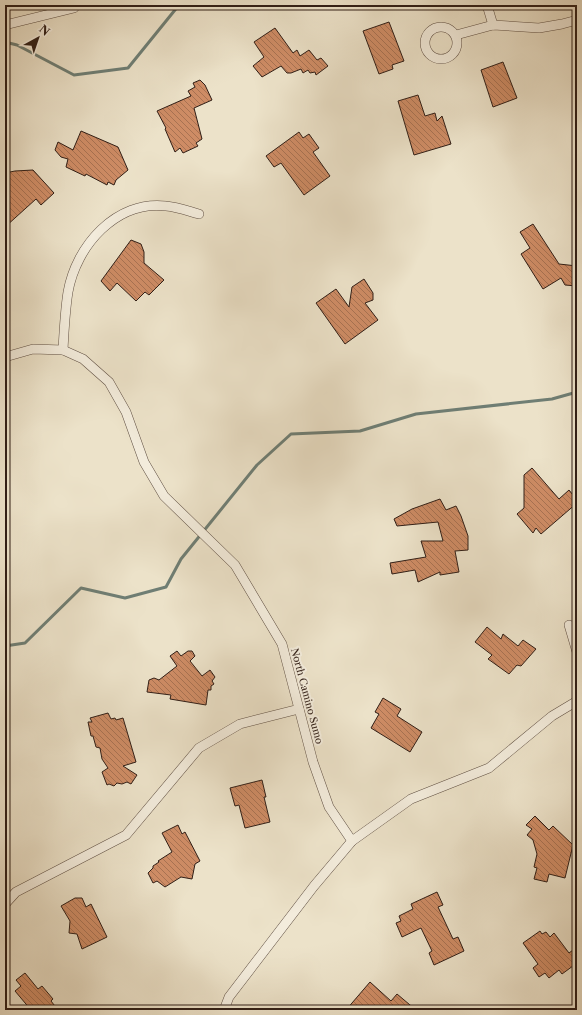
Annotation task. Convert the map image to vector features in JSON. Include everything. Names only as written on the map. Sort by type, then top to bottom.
[{"type":"street","points":[[5,25],[74,8],[76,5]]},
{"type":"street","points":[[487,5],[493,25]]},
{"type":"street","points":[[456,35],[493,25],[539,28],[577,20]]},
{"type":"street","points":[[63,350],[68,291],[82,254],[99,230],[115,218],[136,209],[152,206],[166,206],[199,214]]},
{"type":"street","name":"North Camino Sumo","points":[[5,357],[33,349],[63,350],[83,359],[109,382],[126,412],[144,462],[164,496],[235,565],[282,644],[313,762],[329,807],[352,841]]},
{"type":"street","points":[[569,626],[577,652]]},
{"type":"street","points":[[224,1010],[229,997],[314,886],[352,841],[410,799],[489,768],[552,716],[577,701]]},
{"type":"street","points":[[5,904],[16,892],[126,835],[200,748],[240,724],[299,709]]},
{"type":"building","points":[[389,22],[404,61],[392,65],[393,69],[379,74],[363,31]]},
{"type":"building","points":[[275,28],[293,53],[297,50],[300,56],[309,50],[317,60],[321,58],[328,66],[316,75],[315,72],[310,73],[308,70],[303,73],[301,69],[287,73],[281,66],[262,77],[253,66],[264,57],[254,42]]},
{"type":"building","points":[[503,62],[517,98],[493,107],[481,70]]},
{"type":"building","points":[[200,80],[205,85],[212,100],[194,108],[202,139],[196,143],[198,146],[183,153],[180,148],[175,152],[165,129],[166,128],[157,111],[191,96],[188,91],[195,87],[193,83]]},
{"type":"building","points":[[418,95],[425,116],[435,113],[437,121],[442,116],[451,144],[414,155],[398,101]]},
{"type":"building","points":[[81,131],[118,147],[128,170],[116,180],[114,185],[108,182],[107,185],[86,174],[85,176],[66,167],[68,159],[61,157],[55,150],[58,142],[73,150]]},
{"type":"building","points":[[299,132],[303,138],[309,134],[319,148],[313,152],[330,176],[304,195],[281,163],[274,167],[266,156]]},
{"type":"building","points":[[33,170],[54,193],[41,205],[36,199],[5,227],[5,173]]},
{"type":"building","points":[[533,224],[559,264],[577,266],[577,286],[565,285],[561,278],[543,289],[521,254],[530,248],[520,232]]},
{"type":"building","points":[[131,240],[141,244],[144,252],[144,263],[164,280],[149,295],[145,292],[136,301],[117,283],[110,291],[101,281]]},
{"type":"building","points":[[364,279],[373,293],[373,300],[365,303],[378,320],[345,344],[316,303],[336,289],[349,307],[352,287]]},
{"type":"building","points":[[532,468],[559,499],[569,490],[577,500],[577,503],[541,534],[536,528],[533,533],[517,514],[524,508],[524,475]]},
{"type":"building","points":[[440,499],[446,510],[456,506],[468,536],[468,550],[455,551],[459,572],[440,575],[440,572],[418,582],[415,570],[392,574],[390,563],[426,557],[421,541],[443,541],[438,522],[397,526],[394,519],[412,509]]},
{"type":"building","points":[[487,627],[501,639],[503,634],[518,646],[523,640],[536,649],[521,666],[517,665],[509,674],[488,659],[492,655],[475,642]]},
{"type":"building","points":[[177,651],[181,656],[188,651],[192,651],[195,656],[190,661],[202,676],[210,670],[215,677],[212,681],[214,684],[211,686],[211,690],[208,690],[206,705],[170,699],[171,695],[147,692],[149,680],[154,678],[159,680],[177,666],[170,656]]},
{"type":"building","points":[[383,698],[401,709],[397,716],[422,732],[410,752],[371,728],[379,714],[375,712]]},
{"type":"building","points":[[108,713],[111,719],[115,718],[116,720],[123,718],[136,762],[123,766],[137,775],[131,784],[127,782],[122,784],[117,783],[114,786],[109,784],[107,785],[102,772],[108,768],[102,759],[100,748],[96,747],[93,736],[91,736],[88,722],[92,722],[90,718]]},
{"type":"building","points":[[262,780],[266,797],[264,797],[270,822],[245,828],[239,805],[235,806],[230,788]]},
{"type":"building","points":[[535,816],[549,830],[553,826],[573,845],[565,878],[549,874],[547,882],[534,879],[537,868],[534,867],[537,854],[533,840],[527,835],[532,829],[526,825]]},
{"type":"building","points":[[178,825],[182,834],[185,832],[200,861],[195,864],[192,879],[181,877],[165,887],[157,881],[153,883],[148,873],[153,866],[159,862],[158,861],[172,852],[162,833]]},
{"type":"building","points":[[437,892],[443,905],[438,907],[453,939],[458,937],[464,951],[434,965],[429,953],[432,951],[421,928],[402,937],[396,923],[401,921],[399,916],[413,909],[411,904]]},
{"type":"building","points":[[75,898],[82,898],[86,907],[91,904],[107,937],[82,949],[77,934],[69,933],[70,921],[61,906]]},
{"type":"building","points":[[540,931],[542,934],[546,932],[550,937],[554,933],[569,953],[573,950],[577,955],[577,963],[562,974],[559,970],[549,978],[545,973],[539,977],[533,968],[538,964],[523,943]]},
{"type":"building","points":[[25,973],[38,989],[42,986],[53,999],[51,1001],[58,1010],[31,1010],[15,991],[21,986],[16,980]]},
{"type":"building","points":[[370,982],[391,1001],[397,994],[416,1010],[346,1010]]},
{"type":"waterway","points":[[5,42],[17,45],[74,75],[128,68],[179,5]]},
{"type":"waterway","points":[[5,646],[25,643],[81,588],[125,598],[166,587],[181,559],[257,465],[291,434],[360,431],[416,414],[552,399],[577,392]]}]
